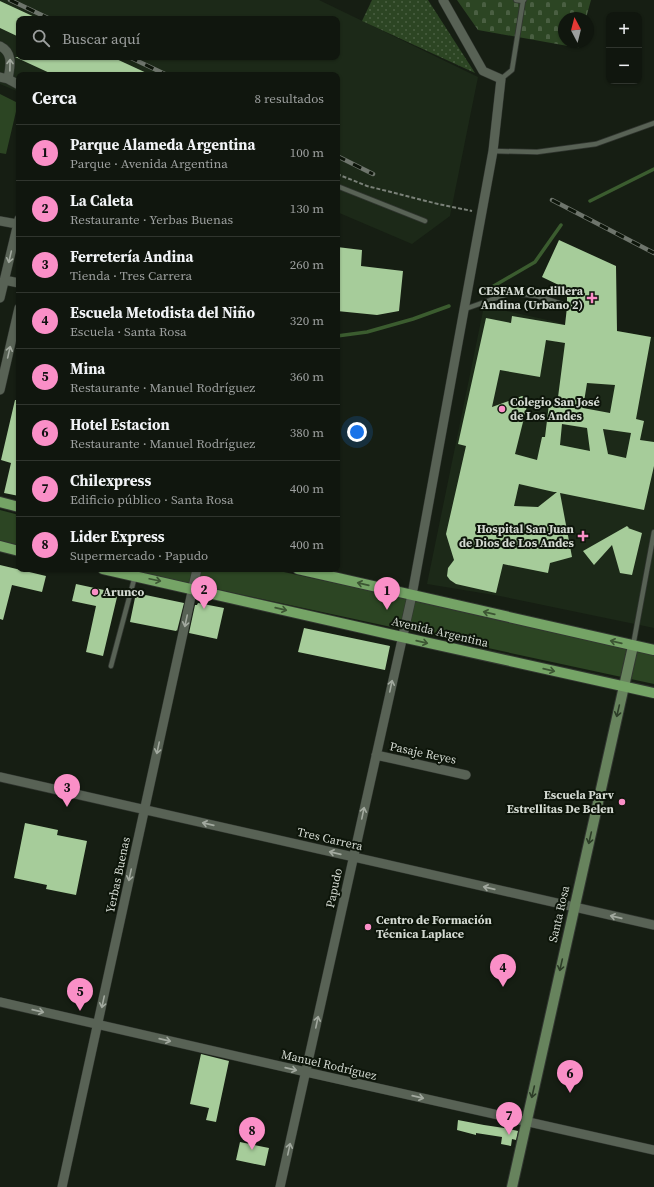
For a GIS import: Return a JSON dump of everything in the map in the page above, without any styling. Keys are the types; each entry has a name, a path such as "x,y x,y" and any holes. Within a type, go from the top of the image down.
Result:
{"main road":[{"path":"0,502 16,505"},
{"path":"0,546 16,550"},
{"name":"Avenida Argentina","path":"117,572 654,693"},
{"path":"311,572 654,650"},
{"name":"Santa Rosa","path":"512,1187 632,646"}],"street":[{"path":"443,0 483,71 501,78"},
{"path":"0,46 8,52 11,66 4,78 16,84"},
{"name":"Papudo","path":"280,1187 412,595 493,151 501,78"},
{"path":"0,221 16,222"},
{"path":"0,298 16,230"},
{"path":"4,280 16,282"},
{"path":"0,390 16,321"},
{"name":"Yerbas Buenas","path":"62,1187 196,572"},
{"name":"Pasaje Reyes","path":"376,755 466,775"},
{"name":"Tres Carrera","path":"0,777 654,926"},
{"name":"Manuel Rodríguez","path":"0,1002 654,1150"}],"lane":[{"path":"501,78 512,70 523,1 516,0"},
{"path":"493,151 537,152 596,144 654,123"},
{"path":"340,187 425,221"},
{"path":"465,309 510,293 537,296 562,304"},
{"path":"632,646 654,532"},
{"path":"111,666 135,576"}],"path":[{"path":"340,175 367,186 481,213"}],"shaded area":[{"path":"0,0 319,0 478,77 450,216 412,244 340,213 340,72 16,72 16,91 0,84"},
{"name":"Hospital San Juan de Dios de Los Andes","path":"484,306 561,323 556,342 612,349 617,331 654,337 654,628 500,596 427,584"}],"green space":[{"path":"372,0 428,0 475,73 362,21"},
{"path":"457,0 591,0 588,12 558,12 558,44 478,30"},
{"path":"0,94 16,102 16,112 6,154 0,153"},
{"path":"0,510 16,514 16,546 0,542"},
{"path":"137,572 284,572 654,652 654,684"}],"building":[{"path":"0,1 32,16 16,16 16,36 0,28"},
{"path":"22,60 118,60 144,72 48,72"},
{"path":"559,240 616,266 617,331 651,337 636,419 644,421 640,440 654,442 654,466 644,510 560,493 572,557 550,563 548,573 503,564 496,593 456,584 447,576 448,568 454,560 446,534 466,446 458,444 486,318 511,323 512,316 565,325 567,289 542,277","holes":["546,340 565,343 557,405 549,404 545,437 542,437 537,460 515,454 529,398 522,396 492,407 500,370 540,377","587,383 615,385 610,413 583,408","562,424 587,428 590,451 560,445","603,429 631,433 626,458 608,454","519,484 557,492 538,507 514,506"]},
{"path":"340,247 362,250 361,266 403,271 399,311 377,315 340,311"},
{"path":"16,400 16,495 4,493 11,463 1,460"},
{"path":"627,526 628,528 642,533 632,575 620,573 612,545 594,565 583,551"},
{"path":"0,565 16,569 16,572 29,572 46,576 42,592 12,585 3,620 0,619"},
{"path":"76,584 118,593 103,656 86,652 96,606 72,601"},
{"path":"136,593 184,603 177,631 130,622"},
{"path":"198,603 224,608 217,639 189,633 195,605"},
{"path":"304,628 390,646 385,670 298,652"},
{"path":"25,823 58,830 57,835 87,841 76,895 46,889 47,885 14,878"},
{"path":"201,1054 229,1061 216,1122 206,1120 209,1108 190,1104"},
{"path":"458,1120 504,1128 505,1124 509,1129 518,1131 516,1140 512,1139 511,1146 501,1144 502,1137 476,1133 476,1135 457,1130"},
{"path":"240,1142 269,1148 265,1166 236,1160"}],"waterway":[{"path":"590,201 654,169"},
{"path":"480,294 535,262 561,225"},
{"path":"340,336 367,332 413,319 449,306"}],"railway":[{"path":"10,0 44,16"},
{"path":"135,60 161,72"},
{"path":"340,158 373,174"},
{"path":"552,200 654,253"}],"place":[{"name":"CESFAM Cordillera Andina (Urbano 2)","path":"592,298"},
{"name":"Colegio San José de Los Andes","path":"502,409"},
{"name":"Hospital San Juan de Dios de Los Andes","path":"583,536"},
{"name":"Arunco","path":"95,592"},
{"name":"La Caleta","path":"204,609"},
{"name":"Parque Alameda Argentina","path":"387,610"},
{"name":"Escuela Parv Estrellitas De Belen","path":"622,802"},
{"name":"Ferretería Andina","path":"67,807"},
{"name":"Centro de Formación Técnica Laplace","path":"368,927"},
{"name":"Escuela Metodista del Niño","path":"503,987"},
{"name":"Mina","path":"80,1011"},
{"name":"Hotel Estacion","path":"570,1093"},
{"name":"Chilexpress","path":"509,1135"},
{"name":"Lider Express","path":"252,1150"}]}
